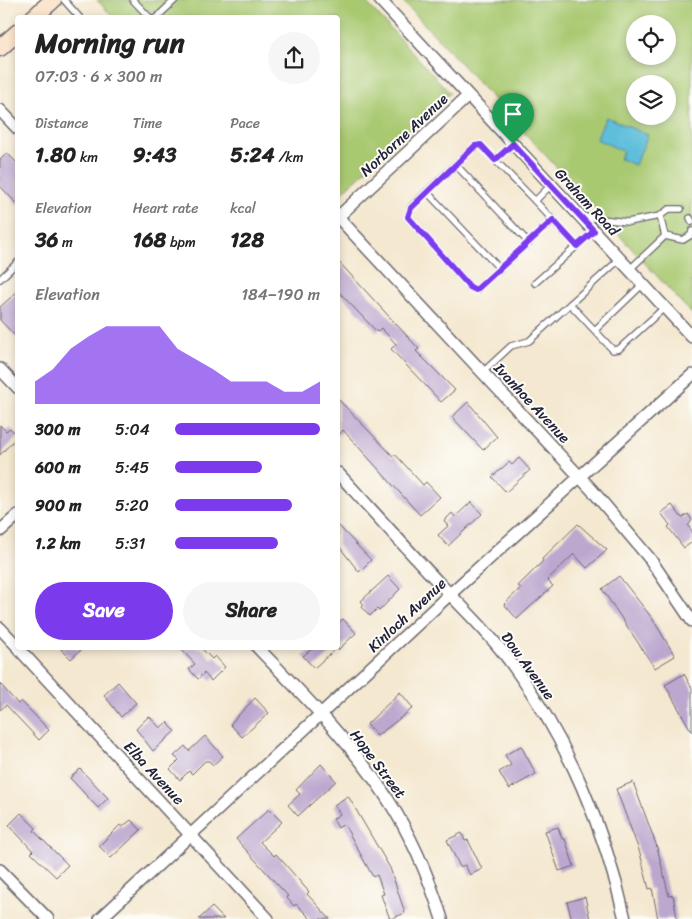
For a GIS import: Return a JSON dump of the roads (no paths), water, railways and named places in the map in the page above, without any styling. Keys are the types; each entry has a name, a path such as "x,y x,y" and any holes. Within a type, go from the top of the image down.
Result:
{"main road":[{"path":"37,15 53,0"},
{"path":"0,48 15,35"}],"street":[{"name":"Graham Road","path":"380,0 692,336"},
{"name":"Norborne Avenue","path":"340,215 468,96"},
{"path":"0,110 15,126"},
{"name":"Ivanhoe Avenue","path":"340,219 581,477 650,559 692,621"},
{"path":"0,369 15,385"},
{"name":"Kinloch Avenue","path":"100,919 450,594 692,375"},
{"name":"Dow Avenue","path":"340,475 499,648 531,692 570,763 594,817 612,869 625,919"},
{"path":"0,531 15,518"},
{"name":"Elba Avenue","path":"0,628 15,644"},
{"name":"Elba Avenue","path":"21,650 268,919"},
{"name":"Hope Street","path":"260,650 321,715 363,764 387,798 421,862 442,919"},
{"path":"0,870 48,919"}],"lane":[{"path":"64,0 77,15"},
{"path":"134,0 147,15"},
{"path":"159,15 174,0"},
{"path":"495,160 513,144"},
{"path":"553,220 476,290 470,287 408,217 411,208 427,192 475,146 481,145 535,201 553,220 577,246"},
{"path":"456,165 529,243"},
{"path":"535,201 551,185"},
{"path":"427,192 500,269"},
{"path":"581,217 628,222 660,216 669,209 681,209"},
{"path":"660,216 664,236"},
{"path":"536,283 594,231"},
{"path":"664,236 683,240 691,235 692,231"},
{"path":"630,270 664,236"},
{"path":"483,372 511,346 529,341 620,259"},
{"path":"0,279 15,265"},
{"path":"594,330 643,284"},
{"path":"570,304 613,350 619,349 665,307"}],"water":[{"path":"606,117 648,135 635,165 620,159 623,151 596,139"}]}
